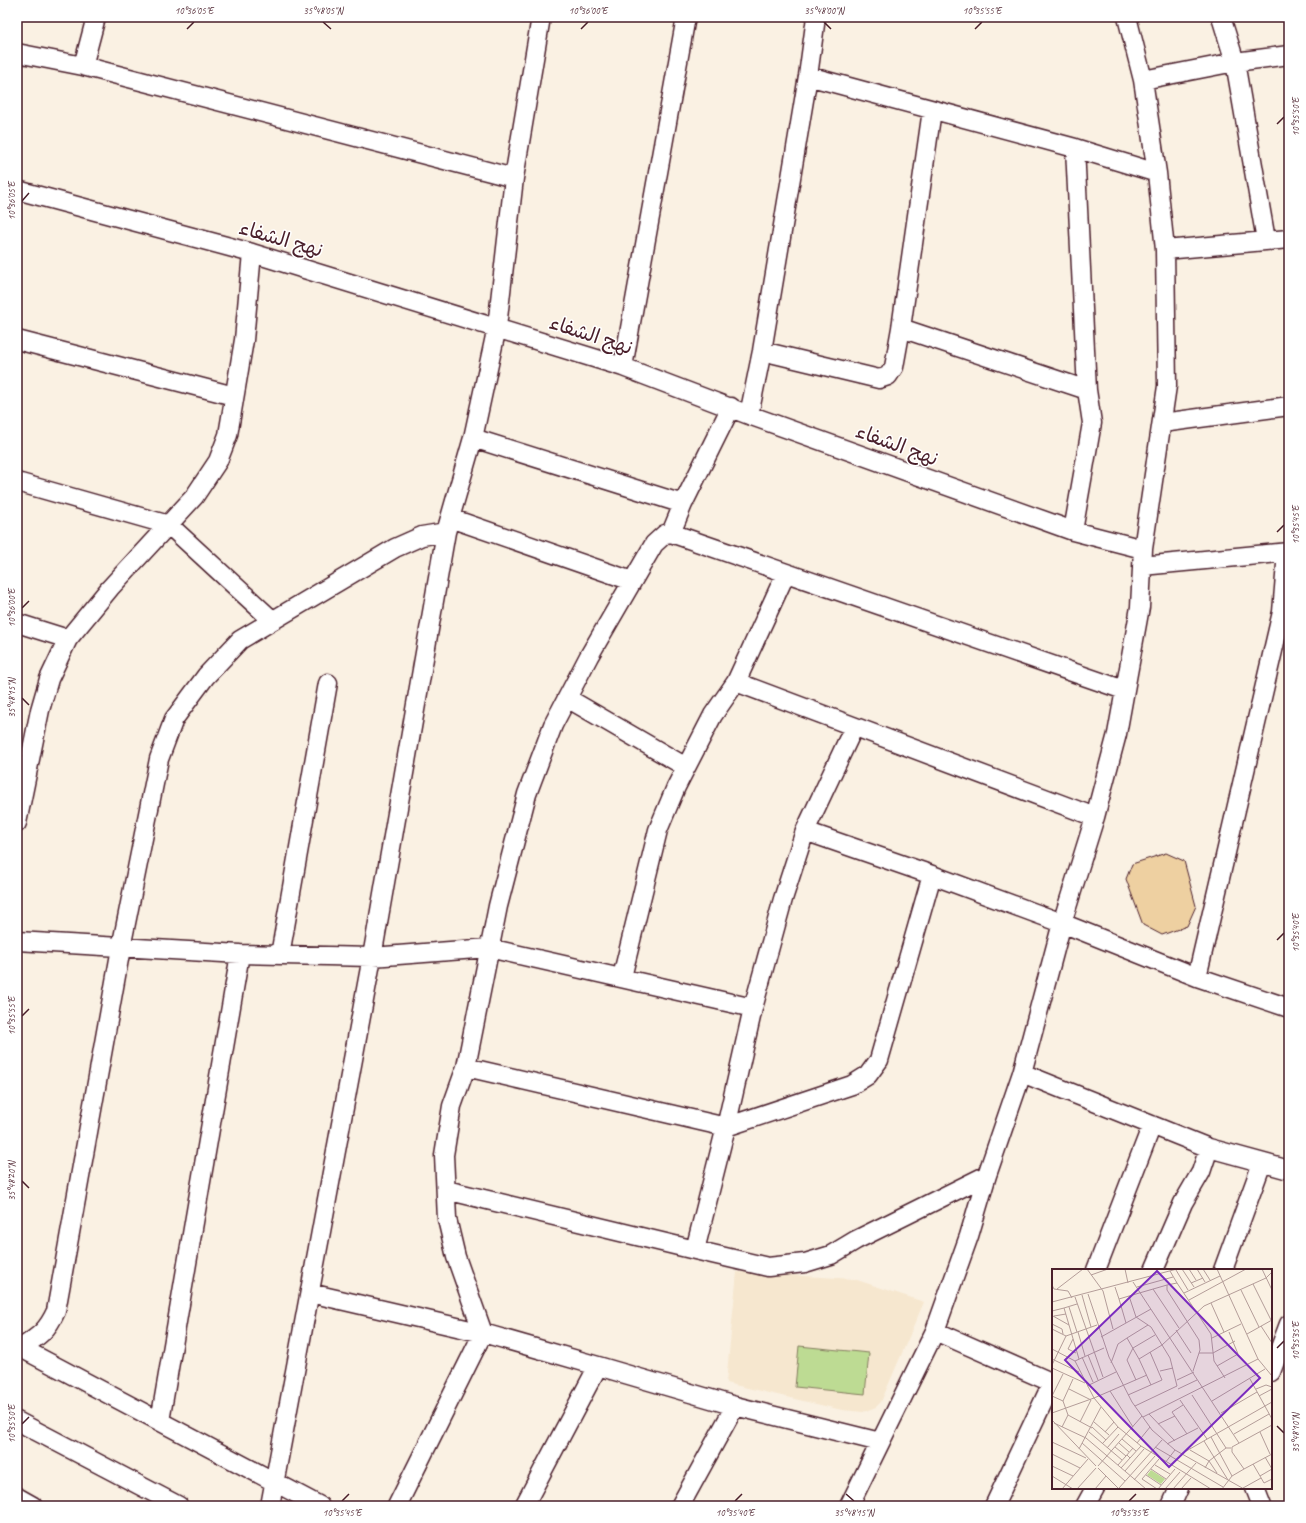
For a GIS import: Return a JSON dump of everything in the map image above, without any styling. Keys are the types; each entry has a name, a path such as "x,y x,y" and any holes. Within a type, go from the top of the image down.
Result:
{"street":[{"path":"83,66 96,17"},
{"path":"623,367 686,17"},
{"path":"749,415 762,352 808,76 816,17"},
{"path":"849,1506 935,1331 970,1236 987,1175 1022,1073 1062,923 1094,818 1117,734 1140,607 1143,558 1167,386 1165,250 1157,172 1143,80 1127,17"},
{"path":"1221,17 1235,62 1266,240"},
{"path":"270,1506 372,957 448,525 473,438 497,328 514,178 537,18"},
{"path":"17,53 83,66 514,178"},
{"path":"1143,80 1235,62 1289,55"},
{"path":"808,76 1075,148 1157,172"},
{"path":"762,352 879,378 888,376 894,367 932,110"},
{"path":"1073,532 1092,423 1087,390 1075,148"},
{"name":"نهج الشفاء","path":"17,190 252,253 623,367 749,415 1143,558 1288,552"},
{"path":"1165,250 1289,238"},
{"path":"17,823 40,710 48,679 68,639 110,588 194,497 218,461 228,435 244,340 252,253"},
{"path":"900,328 1087,390"},
{"path":"17,340 234,396"},
{"path":"1162,423 1289,406"},
{"path":"671,533 683,504 731,407"},
{"path":"473,438 683,504"},
{"path":"17,482 169,525 272,620"},
{"path":"19,1347 42,1333 51,1323 56,1311 121,948 159,759 174,719 206,676 240,640 272,620 395,548 448,525 632,581"},
{"path":"398,1506 483,1333 456,1257 447,1219 444,1155 452,1106 466,1066 498,906 527,794 553,725 589,656 654,544 665,534 671,533 1124,690"},
{"path":"1197,977 1282,612 1288,552"},
{"path":"622,977 658,830 686,766 713,715 736,682 786,573"},
{"path":"17,623 68,639"},
{"path":"736,682 1094,818"},
{"path":"280,955 328,683"},
{"path":"567,698 686,766"},
{"path":"695,1250 726,1128 753,1008 783,899 805,831 854,728"},
{"path":"805,831 932,875 1062,923 1197,977 1289,1008"},
{"path":"466,1066 726,1128 852,1085 868,1075 879,1060 932,875"},
{"path":"17,941 240,954 372,957 489,948 753,1008"},
{"path":"160,1421 240,954"},
{"path":"1022,1073 1209,1148 1289,1170"},
{"path":"1096,1269 1152,1125"},
{"path":"1154,1269 1183,1203 1201,1172 1209,1148"},
{"path":"1223,1269 1262,1163"},
{"path":"446,1190 768,1267 805,1263 831,1255 856,1240 987,1175"},
{"path":"310,1293 483,1333 735,1406 880,1442"},
{"path":"1272,1369 1288,1329"},
{"path":"935,1331 1052,1382"},
{"path":"19,1347 320,1506"},
{"path":"524,1506 598,1366"},
{"path":"994,1506 1052,1384"},
{"path":"680,1506 735,1406"},
{"path":"17,1421 179,1506"},
{"path":"1085,1506 1094,1489"},
{"path":"1255,1489 1262,1506"},
{"path":"17,1497 33,1506"}],"shaded area":[{"path":"737,1272 854,1279 924,1302 881,1402 876,1407 863,1412 842,1410 726,1383"}],"green space":[{"path":"799,1346 869,1353 865,1394 795,1387"}],"building":[{"path":"1166,853 1184,861 1196,906 1187,926 1162,935 1143,925 1126,879 1132,864"}]}
